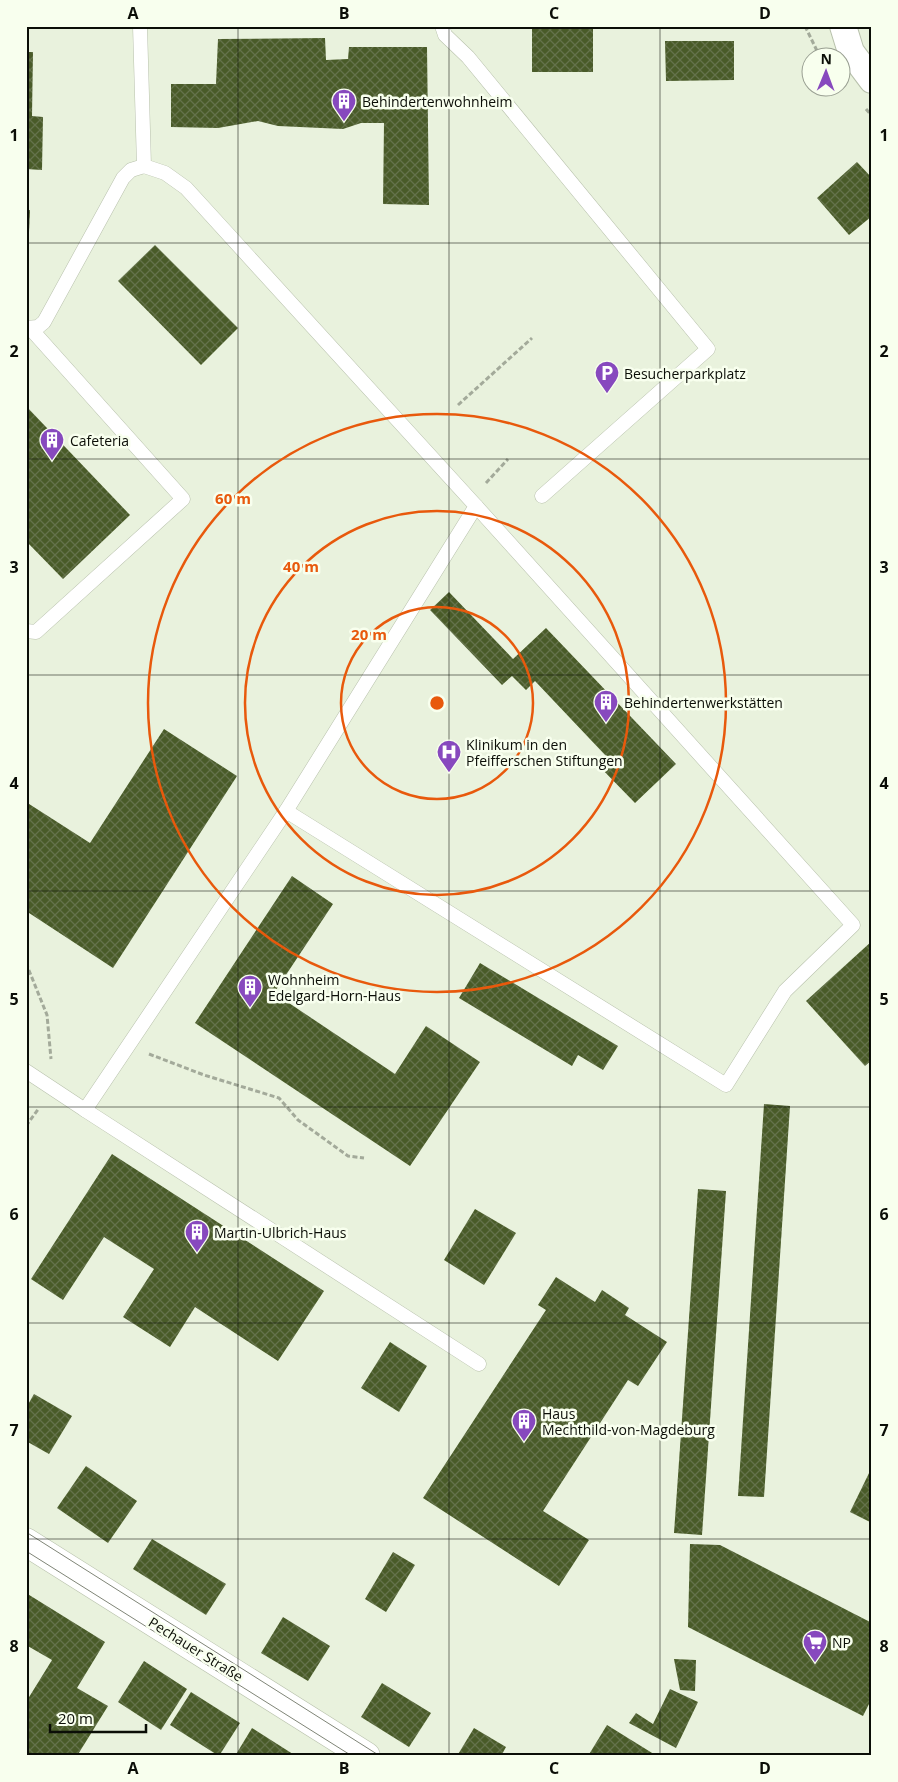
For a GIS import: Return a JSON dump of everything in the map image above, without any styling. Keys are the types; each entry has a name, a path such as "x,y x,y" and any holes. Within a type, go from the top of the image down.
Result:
{"main road":[{"name":"Pechauer Straße","path":"26,1542 366,1756"}],"street":[{"path":"842,26 851,52 872,80"}],"lane":[{"path":"140,26 144,166"},
{"path":"442,26 445,35 468,57 708,349 542,496"},
{"path":"28,328 38,327 44,322 123,178 131,170 144,166 165,173 186,188 476,506 853,925 785,990 726,1085 286,811"},
{"path":"26,632 36,632 183,499 28,328"},
{"path":"85,1110 286,811 476,506"},
{"path":"26,1071 479,1364"}],"path":[{"path":"805,26 815,48"},
{"path":"458,405 532,338"},
{"path":"476,506 484,485 508,459"},
{"path":"26,963 47,1015 53,1089"},
{"path":"128,1046 204,1075 279,1098 298,1120 348,1156 364,1158"}],"building":[{"path":"532,28 593,28 593,72 532,72"},
{"name":"Behindertenwohnheim","path":"325,38 326,60 348,59 349,47 427,47 429,205 383,204 384,123 361,123 343,129 278,126 258,121 218,128 171,127 171,84 216,84 218,39"},
{"path":"665,41 734,41 734,80 666,81"},
{"path":"26,52 33,52 32,116 43,117 42,170 26,169"},
{"path":"857,162 872,178 872,216 849,235 817,198"},
{"path":"26,210 30,210 28,254 26,254"},
{"path":"155,245 238,328 201,365 118,281"},
{"name":"Cafeteria","path":"26,406 130,515 63,579 26,541"},
{"name":"Behindertenwerkstätten","path":"449,592 513,659 546,628 676,764 635,803 598,765 606,756 535,681 526,690 512,676 502,685 430,610"},
{"path":"164,729 237,776 113,968 26,911 26,802 90,843"},
{"name":"Wohnheim Edelgard-Horn-Haus","path":"292,876 333,904 274,993 395,1074 426,1026 480,1062 410,1166 195,1023"},
{"path":"872,941 872,1060 865,1066 806,1001"},
{"path":"480,963 618,1046 603,1070 578,1055 572,1066 459,998"},
{"path":"764,1104 790,1106 764,1497 738,1496"},
{"name":"Martin-Ulbrich-Haus","path":"112,1154 324,1291 278,1361 195,1307 170,1347 123,1317 154,1269 104,1237 63,1300 31,1279"},
{"path":"698,1189 726,1191 702,1535 674,1533"},
{"path":"475,1209 516,1233 484,1285 444,1260"},
{"name":"Haus Mechthild-von-Magdeburg","path":"556,1277 595,1302 602,1290 629,1308 625,1315 667,1342 638,1386 628,1380 543,1511 589,1540 559,1586 423,1498 546,1310 538,1305"},
{"path":"390,1342 427,1366 399,1412 361,1388"},
{"path":"34,1394 72,1416 49,1454 26,1441 26,1408"},
{"path":"86,1466 137,1501 108,1543 57,1508"},
{"path":"872,1467 872,1523 850,1512"},
{"path":"152,1539 226,1584 206,1615 133,1569"},
{"name":"NP","path":"690,1544 720,1545 872,1623 872,1698 863,1716 688,1627"},
{"path":"393,1552 415,1565 386,1612 365,1599"},
{"path":"26,1593 105,1642 77,1688 108,1706 77,1756 26,1756 26,1702 52,1660 26,1645"},
{"path":"283,1617 330,1646 308,1681 261,1653"},
{"path":"674,1659 696,1660 695,1691 680,1690"},
{"path":"144,1661 187,1689 161,1730 118,1702"},
{"path":"382,1683 431,1713 409,1747 361,1717"},
{"path":"670,1689 698,1702 676,1748 629,1723 636,1713 653,1724"},
{"path":"191,1692 240,1723 219,1756 170,1725"},
{"path":"607,1725 657,1756 588,1756"},
{"path":"252,1728 296,1756 235,1756"},
{"path":"474,1728 506,1747 501,1756 457,1756"}],"tram line":[{"path":"26,1532 380,1756"},
{"path":"26,1551 352,1756"}],"place":[{"name":"Behindertenwohnheim","path":"344,122"},
{"name":"Besucherparkplatz","path":"607,394"},
{"name":"Cafeteria","path":"52,461"},
{"name":"Behindertenwerkstätten","path":"606,723"},
{"name":"Klinikum in den Pfeifferschen Stiftungen","path":"449,773"},
{"name":"Wohnheim Edelgard-Horn-Haus","path":"250,1008"},
{"name":"Martin-Ulbrich-Haus","path":"197,1253"},
{"name":"Haus Mechthild-von-Magdeburg","path":"524,1442"},
{"name":"NP","path":"815,1663"}]}
